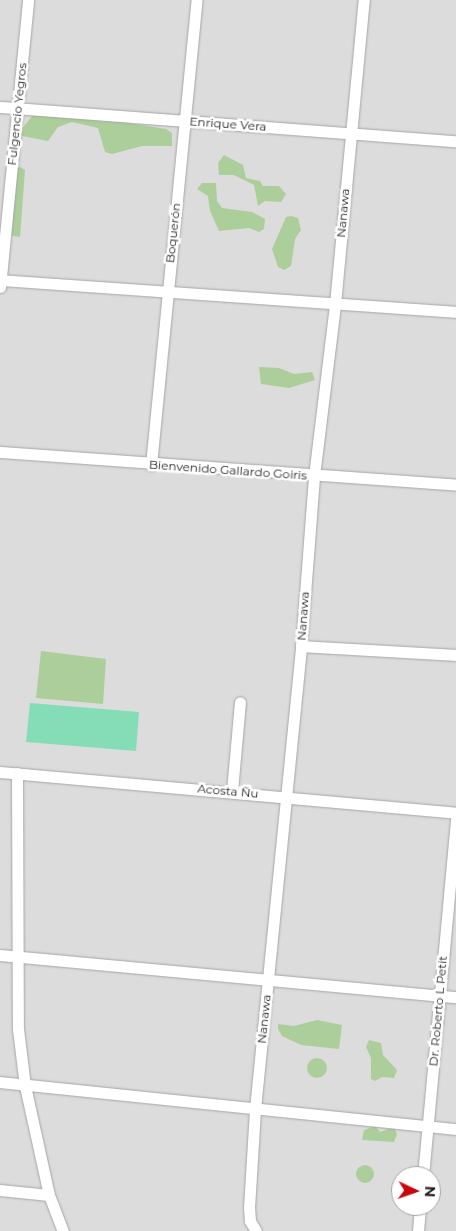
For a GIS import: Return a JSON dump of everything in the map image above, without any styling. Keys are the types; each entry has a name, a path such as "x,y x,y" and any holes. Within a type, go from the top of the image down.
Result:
{"street":[{"name":"Fulgencio Yegros","path":"0,288 28,0"},
{"name":"Boquerón","path":"151,465 197,0"},
{"name":"Nanawa","path":"256,1231 250,1221 249,1208 255,1109 301,646 314,476 335,304 364,0"},
{"name":"Enrique Vera","path":"0,107 456,141"},
{"path":"0,280 456,312"},
{"name":"Bienvenido Gallardo Goiris","path":"0,452 151,465 456,485"},
{"path":"301,646 456,655"},
{"path":"232,791 240,702"},
{"name":"Acosta Ñu","path":"0,772 287,796 456,815"},
{"path":"17,773 16,956 18,1029 25,1086 49,1195 63,1231"},
{"name":"Dr. Roberto L Petit","path":"424,1166 456,815"},
{"path":"0,954 268,977 456,997"},
{"path":"0,1082 456,1129"},
{"path":"0,1190 49,1195"},
{"path":"418,1231 419,1216"}],"shaded area":[{"path":"0,0 456,0 456,1231 0,1231"}],"green space":[{"path":"66,113 166,129 172,133 172,146 142,146 112,154 105,152 98,128 72,122 58,127 48,141 17,135 33,115 49,117"},
{"path":"224,155 243,165 246,178 260,181 263,186 279,186 286,194 281,202 265,201 258,206 254,185 234,175 219,175 218,163"},
{"path":"20,167 25,170 20,237 12,236 15,170"},
{"path":"202,183 216,183 217,201 222,208 252,212 265,219 264,229 259,232 249,228 219,231 210,211 208,196 197,189"},
{"path":"286,217 298,218 301,230 295,239 291,266 284,270 278,267 272,249"},
{"path":"259,367 279,368 294,374 312,372 315,380 289,388 261,384"},
{"path":"41,651 106,659 103,704 36,698"},
{"path":"30,703 139,712 136,751 26,742"},
{"path":"317,1020 342,1025 339,1049 301,1045 282,1036 278,1029 278,1024 294,1026"},
{"path":"369,1040 381,1043 383,1055 397,1070 394,1078 382,1077 375,1081 371,1079 371,1058 366,1047"},
{"path":"317,1058 324,1061 327,1068 324,1075 317,1078 310,1075 307,1068 310,1061"},
{"path":"375,1126 380,1132 394,1127 397,1134 394,1142 362,1140 364,1130"},
{"path":"365,1165 371,1168 374,1174 371,1180 365,1183 359,1180 356,1174 359,1168"}]}
